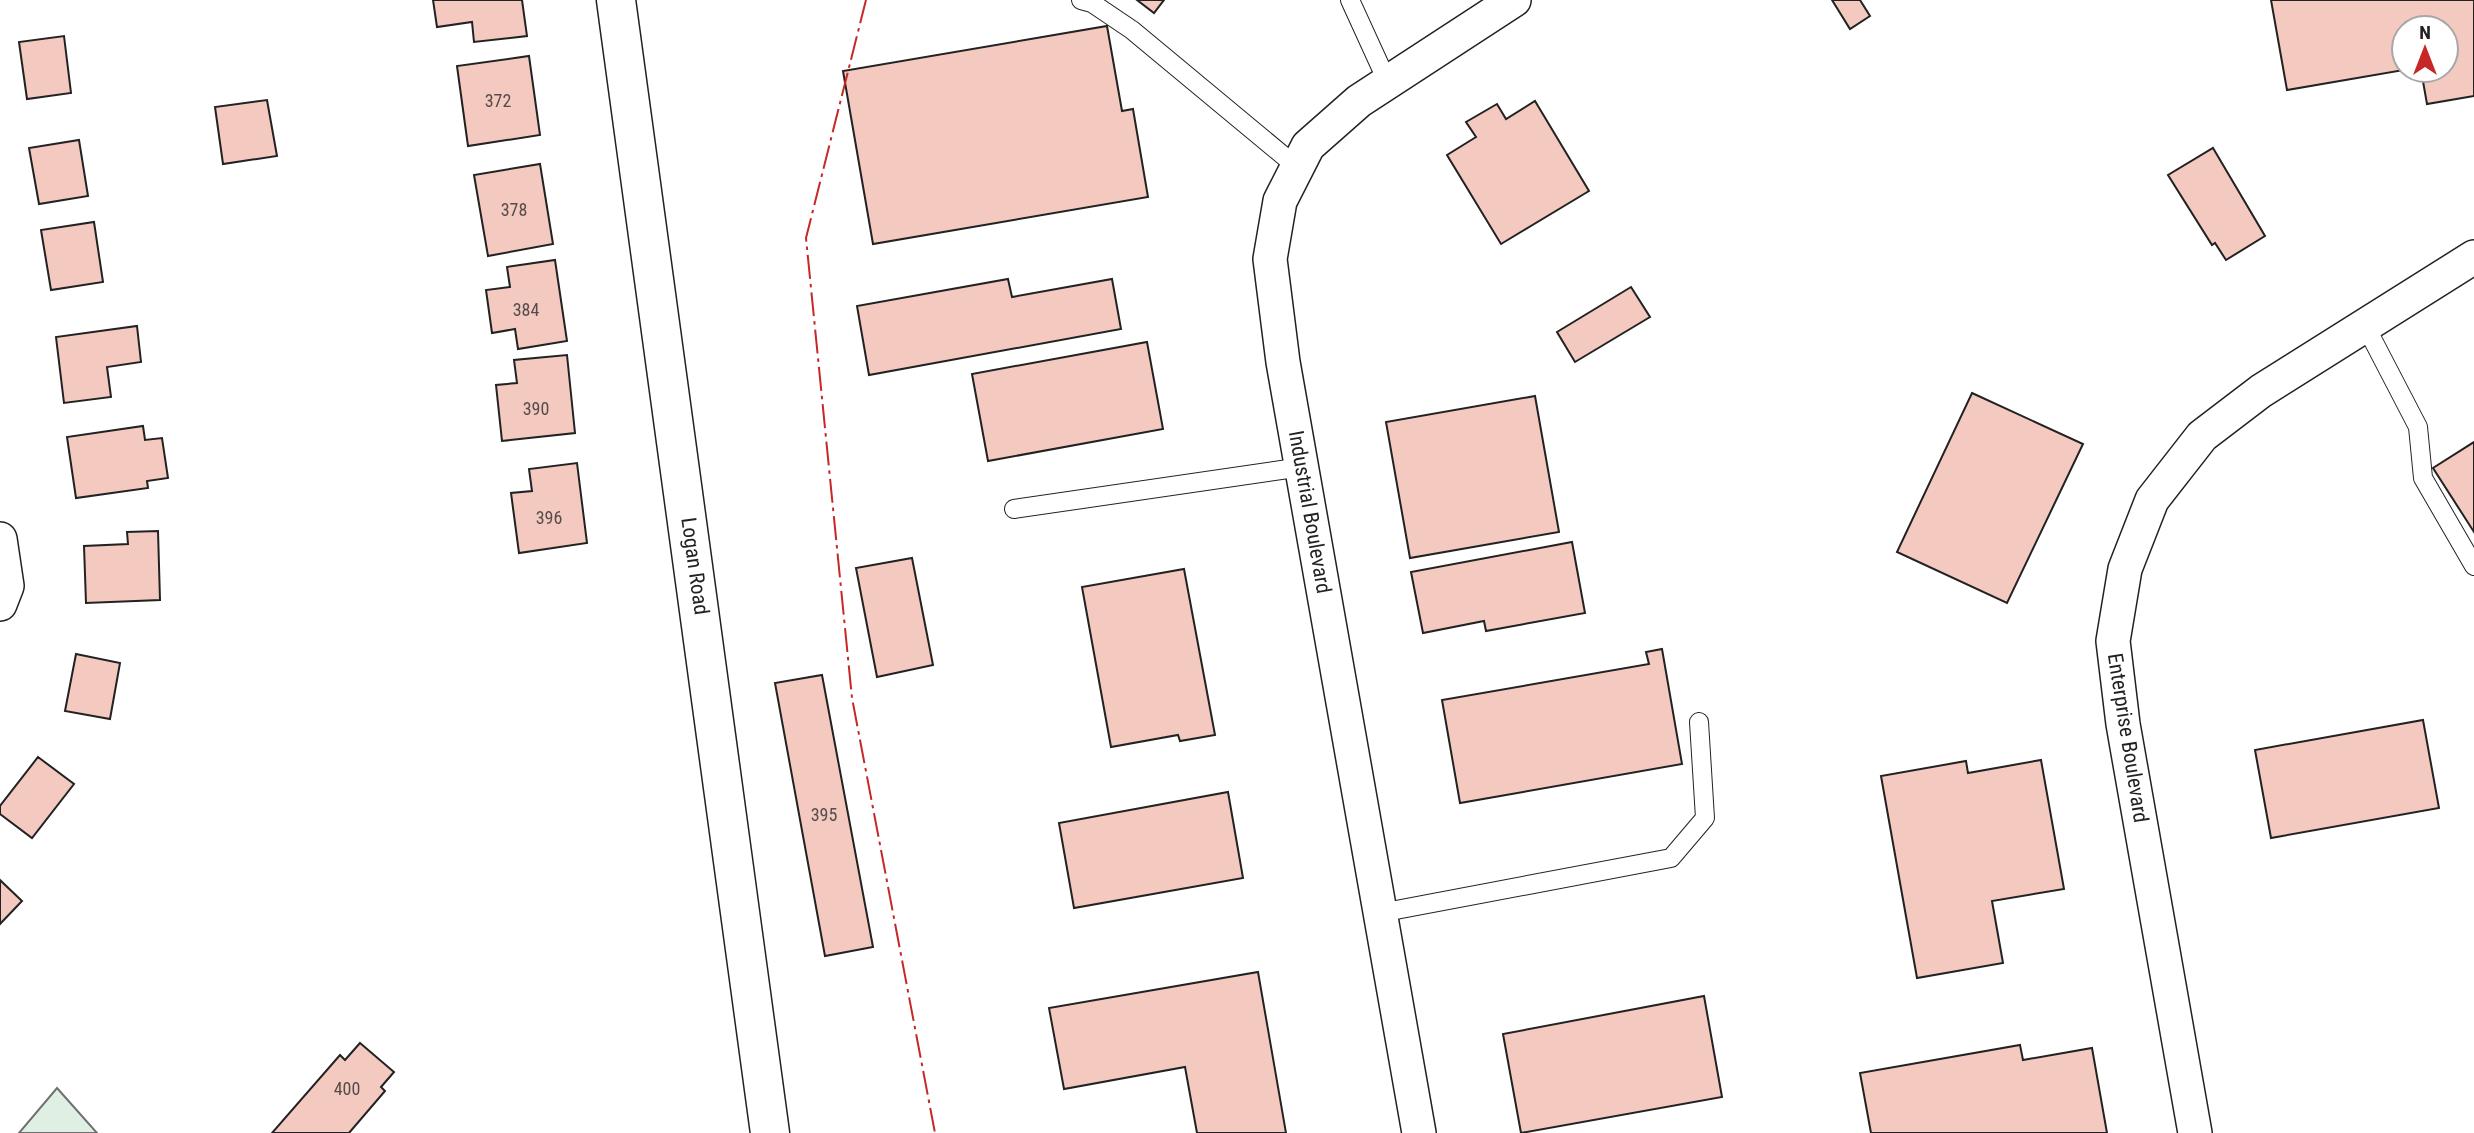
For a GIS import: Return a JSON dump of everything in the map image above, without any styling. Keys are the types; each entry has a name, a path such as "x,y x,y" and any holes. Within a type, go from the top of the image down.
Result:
{"street":[{"name":"Logan Road","path":"616,0 770,1133"},
{"name":"Industrial Boulevard","path":"1419,1133 1301,467 1270,259 1280,201 1308,146 1359,101 1387,81 1514,0"},
{"name":"Enterprise Boulevard","path":"2195,1133 2123,724 2113,641 2125,569 2152,500 2202,436 2261,391 2474,257"},
{"path":"0,539 7,586 0,604"}],"lane":[{"path":"1081,0 1092,3 1132,30 1297,167"},
{"path":"1350,0 1387,81"},
{"path":"2365,325 2418,427 2423,478 2474,566"},
{"path":"1014,509 1301,467"},
{"path":"1380,913 1671,858 1705,818 1699,722"}],"green space":[{"path":"57,1088 97,1133 19,1133"}],"building":[{"path":"433,0 522,0 527,36 474,42 472,22 437,27"},
{"path":"1137,0 1164,0 1154,13"},
{"path":"1832,0 1860,0 1870,16 1850,29"},
{"path":"2271,0 2474,0 2474,96 2427,104 2423,84 2460,84 2460,14 2390,14 2390,72 2287,90"},
{"path":"1107,26 1122,111 1133,109 1148,197 873,244 843,71"},
{"path":"64,36 71,93 27,99 19,42"},
{"path":"529,56 540,135 468,146 457,66"},
{"path":"267,100 277,156 223,164 215,107"},
{"path":"1535,101 1589,191 1501,244 1447,155 1476,137 1466,122 1497,104 1506,119"},
{"path":"79,140 88,196 39,204 29,148"},
{"path":"2213,148 2265,236 2226,260 2215,243 2212,245 2168,175"},
{"path":"540,164 553,244 488,256 474,175"},
{"path":"94,222 103,282 51,290 41,230"},
{"path":"555,260 567,341 518,349 515,329 492,333 486,290 510,287 507,267"},
{"path":"1008,279 1012,297 1112,279 1121,329 869,375 857,306"},
{"path":"1631,287 1650,317 1575,362 1557,332"},
{"path":"137,326 141,362 107,367 111,397 64,403 56,337"},
{"path":"1147,342 1163,429 988,461 972,374"},
{"path":"567,355 575,433 502,441 496,385 517,383 514,360"},
{"path":"1972,393 2083,444 2007,603 1897,552"},
{"path":"1535,396 1559,532 1410,558 1386,422"},
{"path":"143,426 145,440 162,438 168,478 147,481 148,488 76,498 67,437"},
{"path":"2474,442 2474,532 2433,468"},
{"path":"577,463 587,543 519,553 511,493 532,491 529,469"},
{"path":"158,531 160,600 86,603 84,546 128,544 127,532"},
{"path":"1572,542 1585,613 1486,631 1484,621 1423,633 1411,572"},
{"path":"912,558 933,665 877,677 856,568"},
{"path":"1184,569 1215,735 1180,741 1178,735 1111,747 1082,587"},
{"path":"1662,649 1682,764 1460,803 1442,700 1649,664 1646,652"},
{"path":"76,654 120,663 110,719 65,711"},
{"path":"822,675 873,947 825,956 775,683"},
{"path":"2423,720 2439,808 2271,838 2255,750"},
{"path":"38,757 74,784 32,838 0,814 0,806"},
{"path":"2041,760 2064,889 1992,901 2003,963 1917,978 1881,776 1966,761 1968,773"},
{"path":"1228,792 1243,878 1074,908 1059,823"},
{"path":"0,880 22,901 0,924"},
{"path":"1258,972 1286,1133 1197,1133 1185,1067 1064,1089 1049,1008"},
{"path":"1704,996 1722,1097 1521,1133 1503,1034"},
{"path":"360,1043 394,1072 381,1087 385,1091 349,1133 272,1133 340,1055 345,1060"},
{"path":"2020,1045 2023,1060 2092,1048 2107,1133 1871,1133 1860,1073"}],"power":[{"path":"866,0 806,238 852,698 935,1133"}]}
